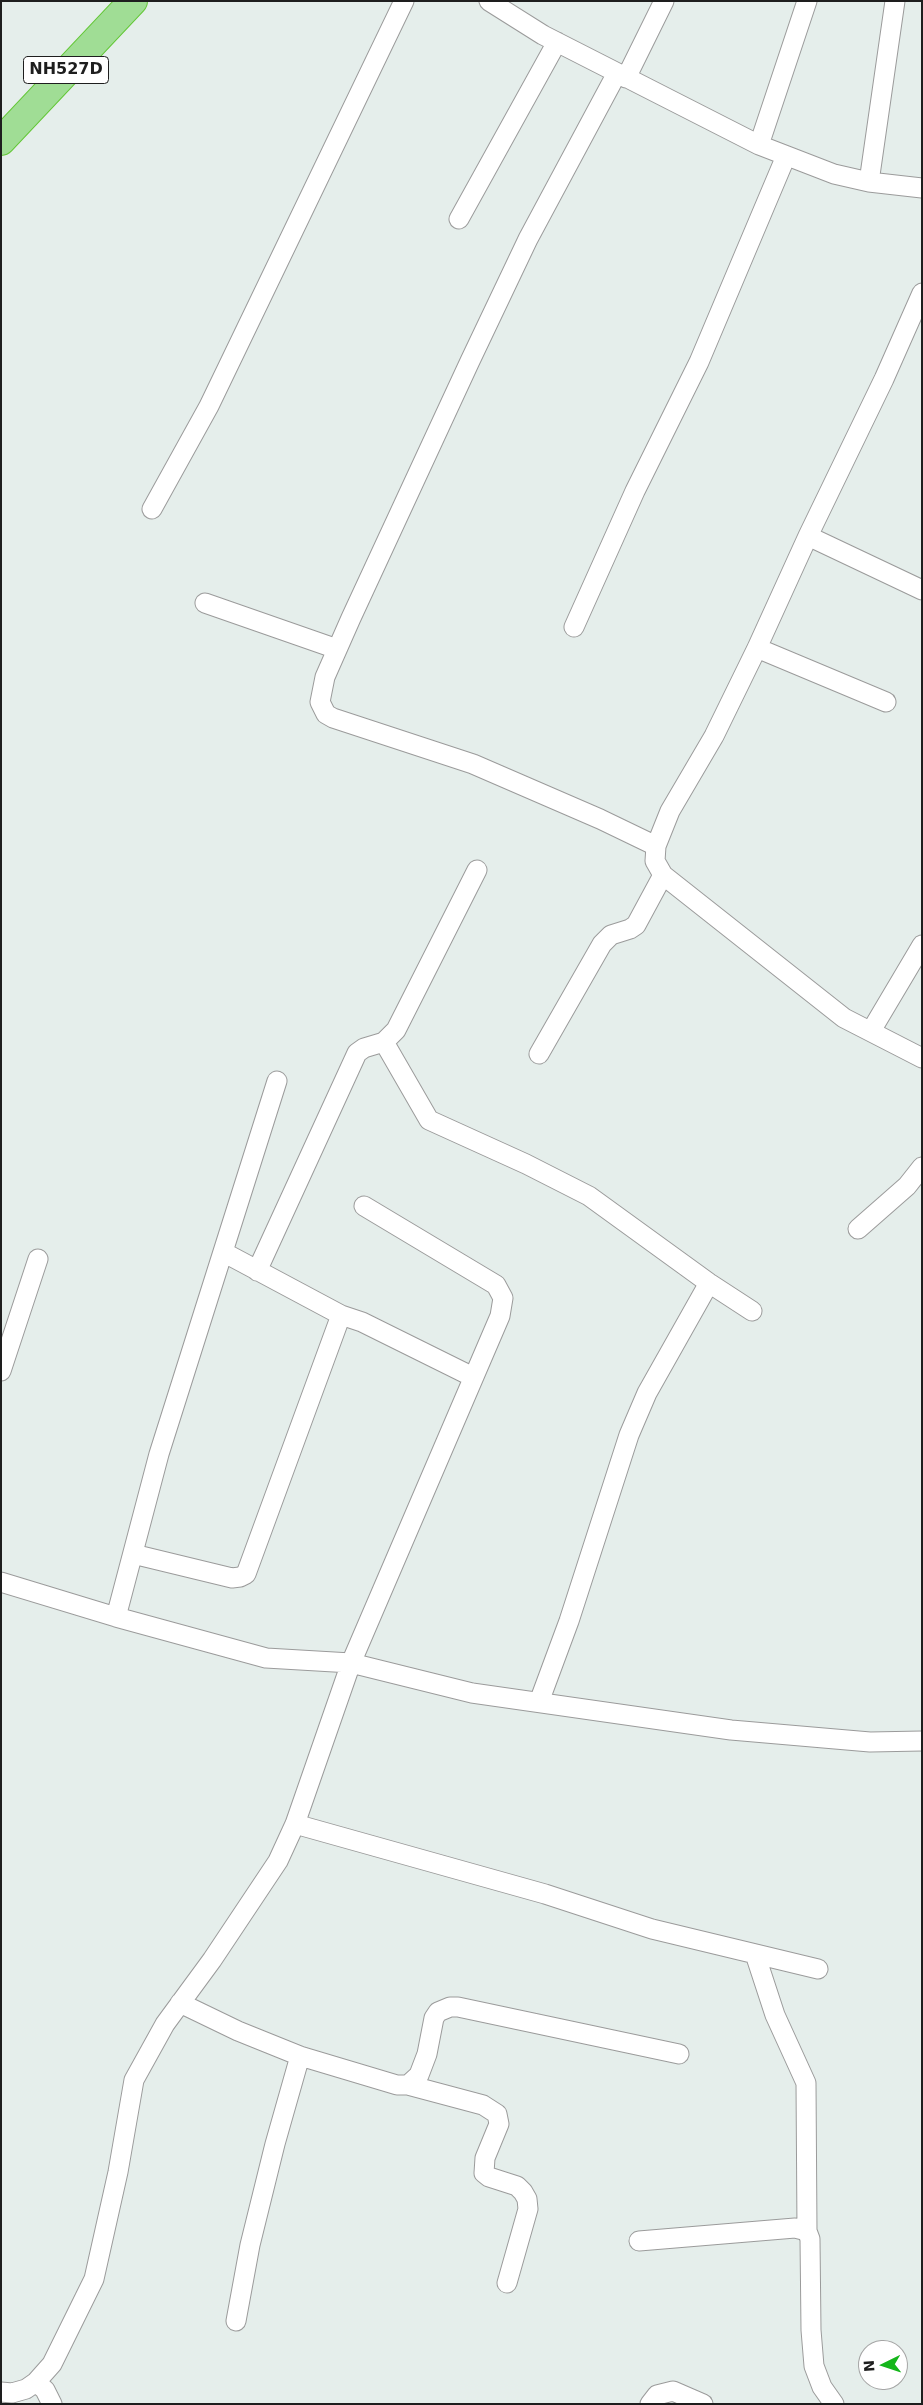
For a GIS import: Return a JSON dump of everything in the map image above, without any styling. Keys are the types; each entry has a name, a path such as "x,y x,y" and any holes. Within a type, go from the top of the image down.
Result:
{"highway":[{"name":"NH527D","path":"1,141 133,1"}],"street":[{"path":"152,509 209,406 404,1"},
{"path":"489,1 557,42 759,145 834,174 869,182 922,188"},
{"path":"656,846 600,819 473,764 333,718 326,714 320,702 325,677 337,649 528,239 664,1"},
{"path":"759,145 808,1"},
{"path":"869,182 895,1"},
{"path":"459,219 557,42"},
{"path":"574,627 635,491 698,362 786,156"},
{"path":"922,293 884,379 808,536 757,648 714,736 670,811 656,846 655,861 663,875 844,1018 922,1058"},
{"path":"808,536 922,590"},
{"path":"206,603 337,649"},
{"path":"757,648 886,702"},
{"path":"257,1270 357,1053 364,1048 384,1042 392,1036 404,1018 436,948 477,870"},
{"path":"539,1054 602,944 611,935 630,929 636,924 663,875"},
{"path":"871,1031 922,945"},
{"path":"384,1042 429,1120 526,1164 589,1196 709,1283 752,1311"},
{"path":"116,1617 159,1454 277,1081"},
{"path":"858,1228 907,1186 922,1167"},
{"path":"1,2392 12,2393 26,2389 36,2382 52,2364 94,2279 118,2172 134,2080 165,2024 212,1960 278,1862 295,1824 351,1663 500,1316 503,1304 501,1292 486,1279 364,1206"},
{"path":"223,1252 341,1315 362,1322 474,1376"},
{"path":"1,1371 38,1259"},
{"path":"539,1702 569,1621 629,1435 648,1393 709,1283"},
{"path":"133,1554 232,1578 246,1574 341,1315"},
{"path":"1,1582 116,1617 266,1658 351,1663 472,1693 731,1730 870,1742 922,1741"},
{"path":"295,1824 536,1892 652,1929 818,1969"},
{"path":"755,1954 775,2015 806,2083 807,2231 810,2239 811,2330 814,2366 822,2387 834,2404"},
{"path":"180,2003 238,2031 300,2056 398,2085 408,2085 483,2104 497,2114 499,2124 485,2158 484,2172 489,2177 517,2186 527,2199 528,2209 507,2282"},
{"path":"408,2085 419,2075 427,2054 434,2018 438,2012 450,2007 458,2007 679,2054"},
{"path":"236,2322 257,2218 275,2144 300,2056"},
{"path":"639,2241 795,2228 807,2231"},
{"path":"36,2382 45,2390 52,2404"},
{"path":"650,2404 657,2395 673,2391 703,2404"}]}
